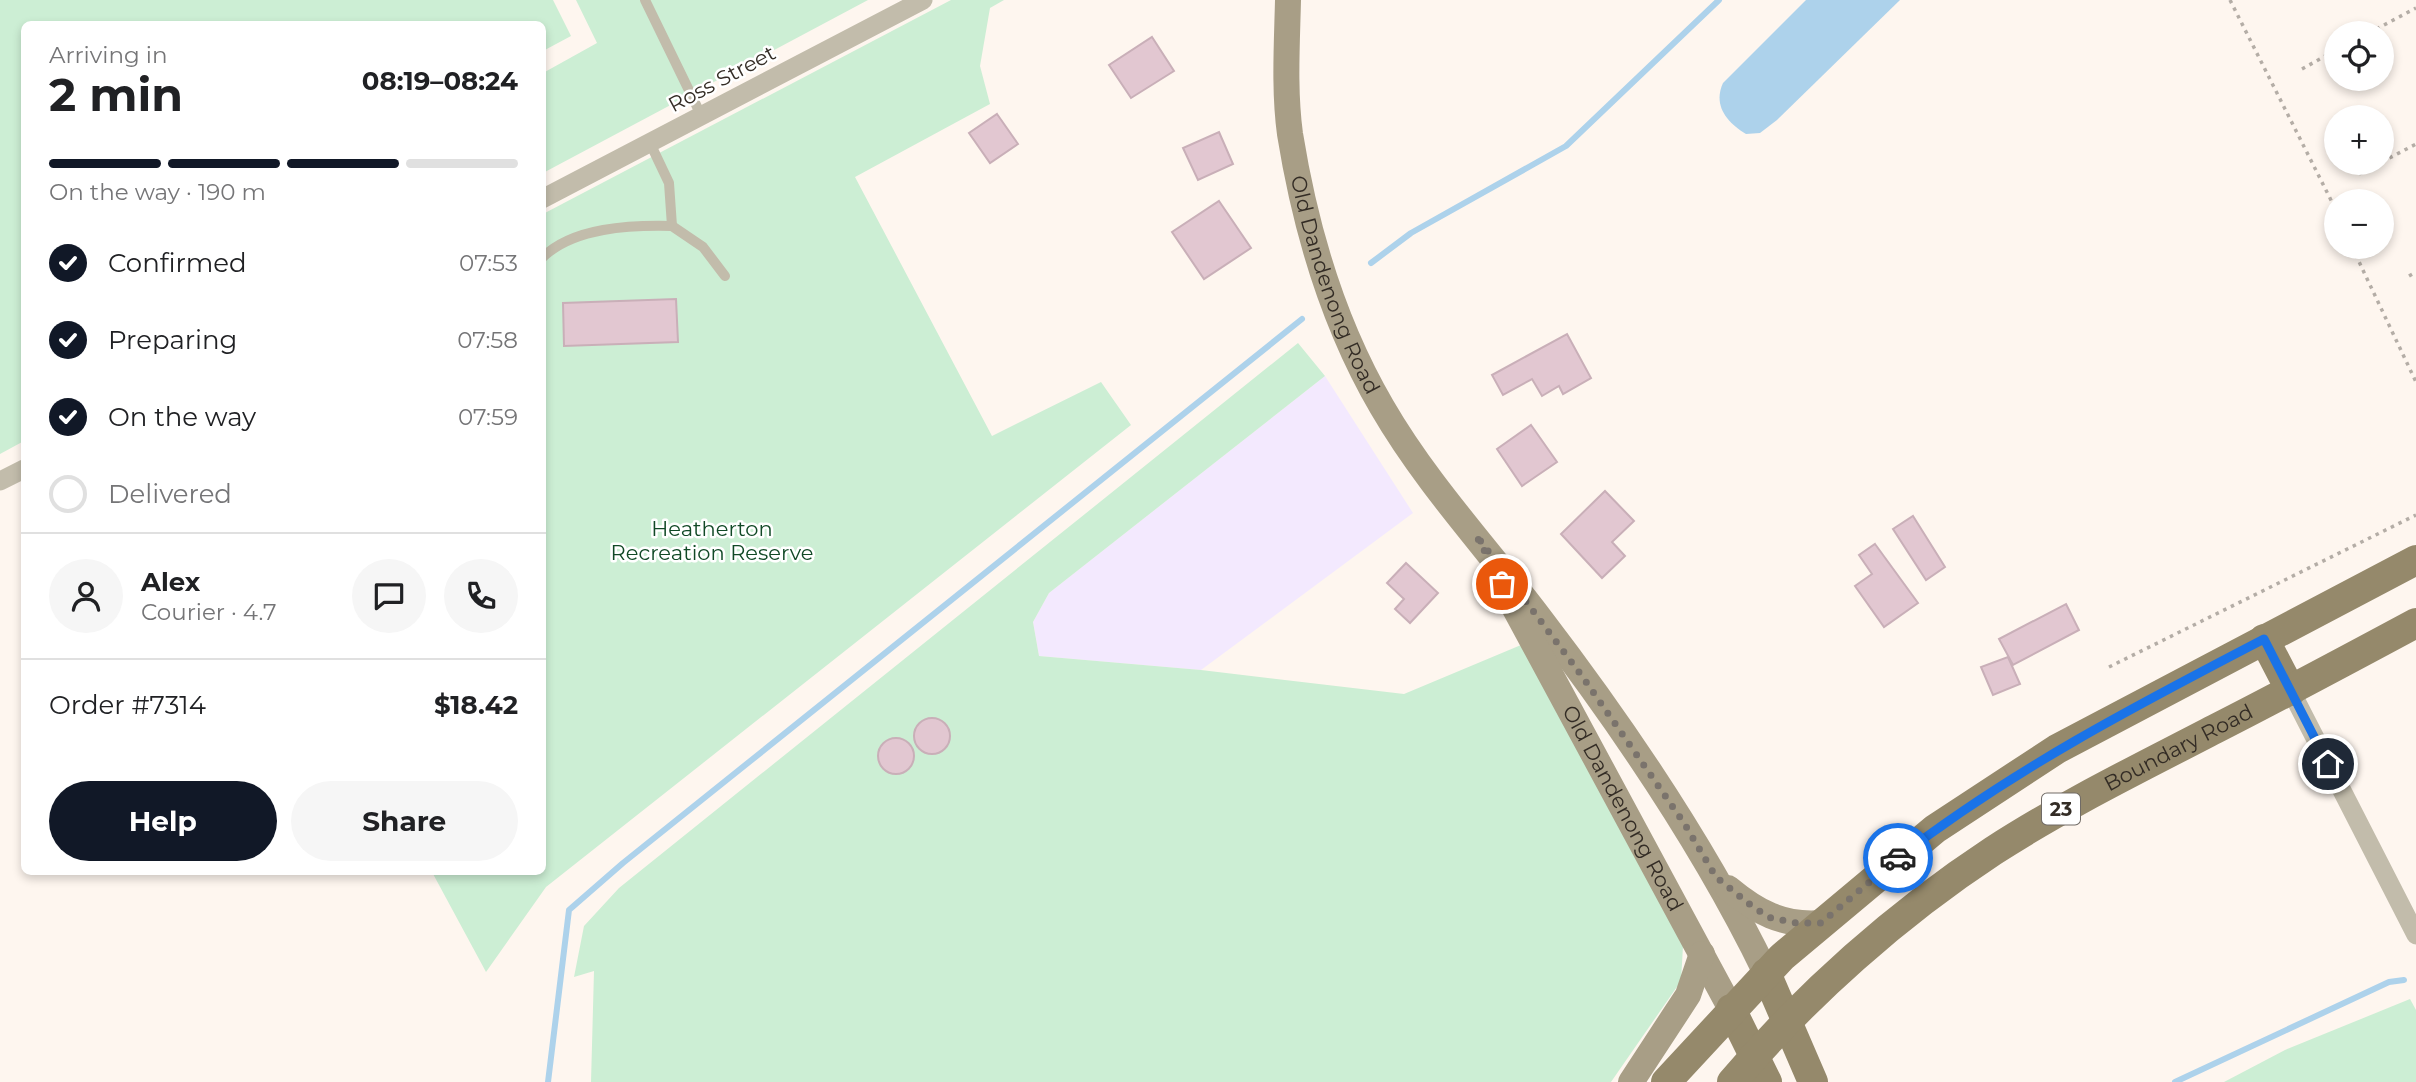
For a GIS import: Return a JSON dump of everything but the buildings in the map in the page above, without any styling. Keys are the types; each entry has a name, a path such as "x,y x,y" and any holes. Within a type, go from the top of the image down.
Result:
{"main road":[{"name":"Old Dandenong Road","path":"1288,0 1286,60 1290,131 1305,209 1323,273 1352,346 1381,405 1422,471 1476,535 1582,676 1684,823 1716,877 1766,973 1813,1082"},
{"name":"Old Dandenong Road","path":"1476,535 1761,1069"},
{"name":"23","path":"1666,1082 1766,973 1821,923 1935,829 2057,748 2416,560"},
{"name":"Boundary Road","path":"1732,1082 1761,1069 1788,1022 1884,934 1991,852 2070,804 2291,691 2416,623"},
{"path":"2264,639 2291,691"},
{"path":"1716,877 1771,918 1796,923 1821,923"},
{"path":"1631,1082 1688,995 1702,954"}],"street":[{"name":"Ross Street","path":"546,198 923,0"},
{"path":"0,481 21,470"},
{"path":"2291,691 2416,935"}],"lane":[{"path":"645,0 701,115"},
{"path":"650,144 669,183 672,226"},
{"path":"546,255 562,243 581,236 672,226 703,247 725,276"}],"path":[{"path":"2230,0 2325,189"},
{"path":"2392,21 2416,8"},
{"path":"2302,69 2324,57"},
{"path":"2394,155 2416,144"},
{"path":"2358,259 2416,382"},
{"path":"2410,276 2416,272"},
{"path":"2109,667 2416,515"}],"shaded area":[{"path":"1325,376 1413,513 1201,670 1039,656 1033,622 1049,593"}],"green space":[{"path":"0,0 553,0 571,36 546,49 546,21 21,21 21,443 0,454"},
{"path":"576,0 868,0 546,171 546,71 597,43"},
{"name":"Heatherton Recreation Reserve","path":"951,0 1004,0 990,8 980,66 990,104 855,177 992,436 1101,382 1131,425 546,887 486,972 434,875 546,875 546,212"},
{"path":"1298,343 1325,376 1049,593 1033,622 1039,656 1201,670 1404,694 1521,645 1683,946 1681,981 1611,1082 591,1082 594,971 574,977 584,926 619,888"},
{"path":"2410,999 2416,1010 2416,1082 2224,1082 2285,1050"}],"water":[{"path":"1806,0 1900,0 1777,120 1760,133 1746,134 1723,112 1720,91 1723,83"}],"waterway":[{"path":"1371,263 1411,233 1566,146 1719,0"},
{"path":"548,1082 569,910 623,863 1302,319"},
{"path":"2175,1082 2389,982 2404,980"}],"way so far":[{"path":"1502,584 1476,535 1582,676 1684,823 1716,877 1759,912 1786,921 1821,923 1898,858"}],"route":[{"path":"1898,858 1994,788 2057,748 2264,639 2328,764"}]}
